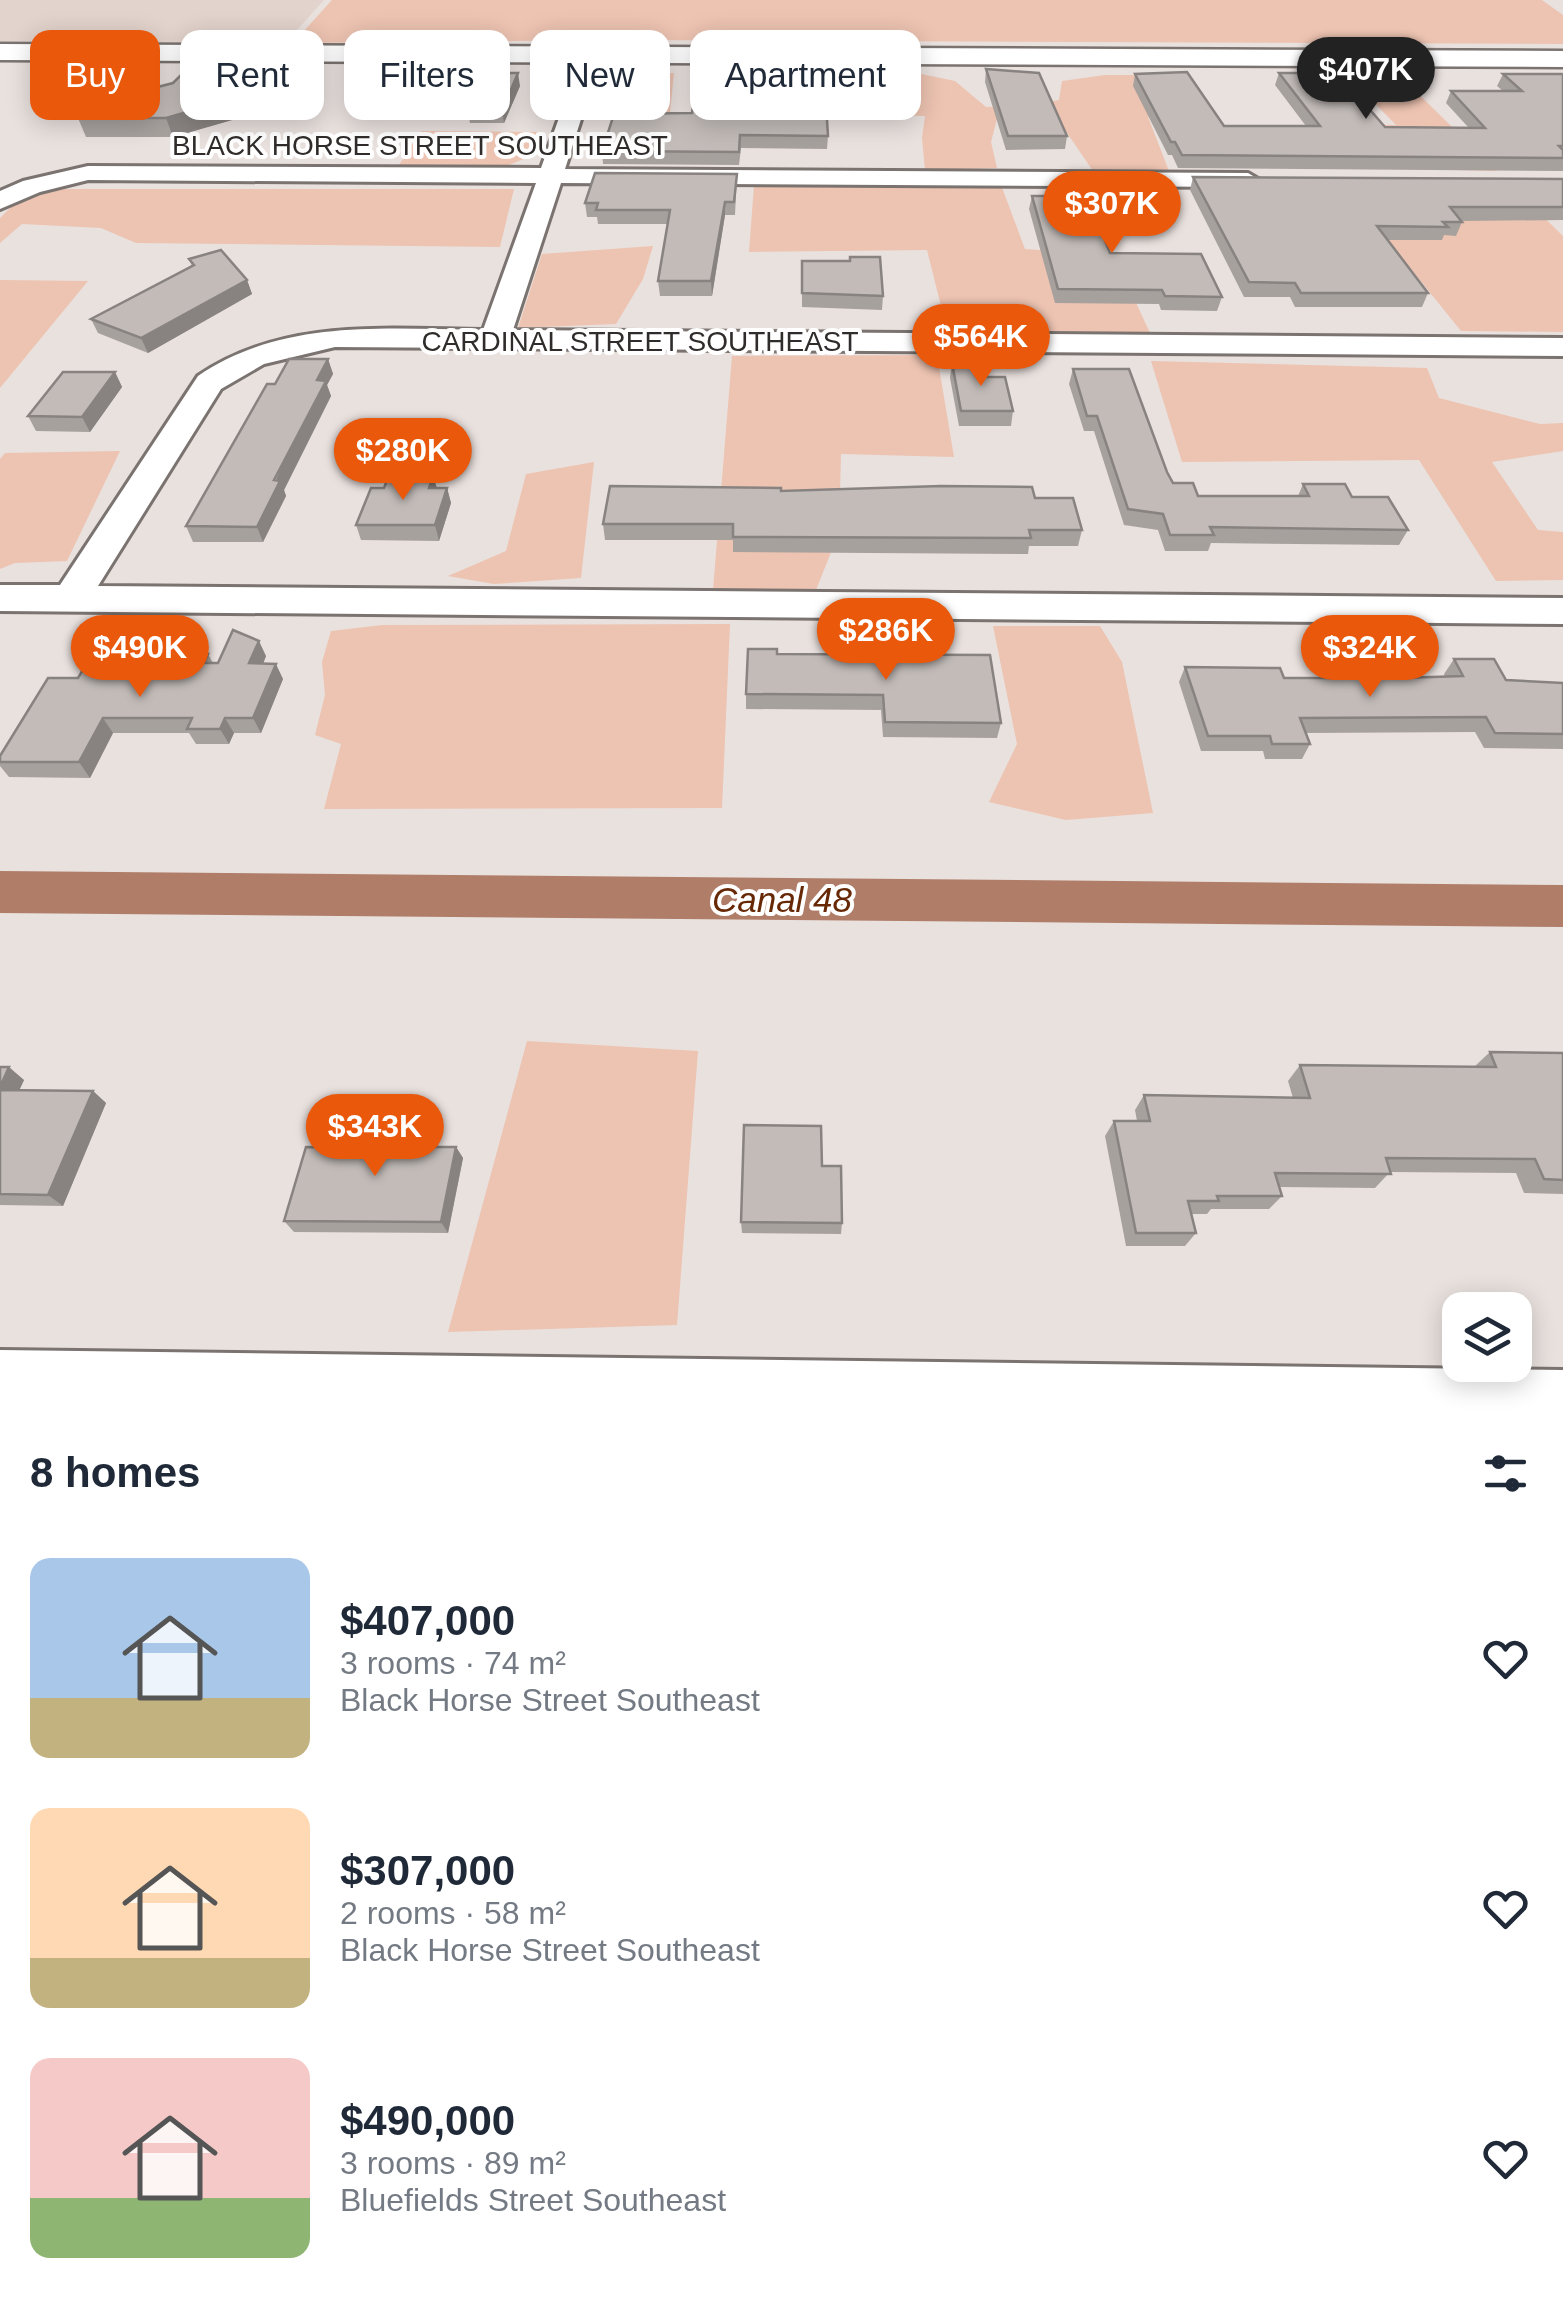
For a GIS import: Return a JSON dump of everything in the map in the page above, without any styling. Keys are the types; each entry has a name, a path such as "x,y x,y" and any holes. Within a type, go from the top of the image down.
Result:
{"street":[{"path":"0,52 530,51"},
{"path":"670,52 1563,58"},
{"path":"495,340 569,120"},
{"name":"BLACK HORSE STREET SOUTHEAST","path":"0,201 57,178 88,173 1276,180"},
{"name":"CARDINAL STREET SOUTHEAST","path":"71,598 209,383 236,362 259,352 335,338 1563,347"},
{"path":"0,598 1563,611"},
{"path":"0,1383 1563,1403"}],"shaded area":[{"path":"0,0 324,0 297,30 180,30 180,42 160,42 160,30 30,30 30,41 0,41"},
{"path":"332,0 1542,0 1563,15 1563,44 921,41 921,30 690,30 690,40 670,40 670,30 530,30 530,41 510,41 510,30 344,30 344,43 324,43 324,30 305,30"},
{"path":"1396,72 1497,171 1365,168 1324,124 1396,125 1351,79"},
{"path":"670,73 674,73 670,112"},
{"path":"921,74 955,81 986,107 1059,100 1062,81 1105,75 1177,75 1210,116 1148,117 1169,171 1093,171 1059,121 997,119 991,142 997,168 925,170 925,116 921,116"},
{"path":"421,131 544,132 533,155 507,166 397,168"},
{"path":"754,185 1001,185 1025,249 1114,255 1150,333 947,330 927,250 749,252"},
{"path":"57,189 514,189 500,247 136,243 101,228 22,224 0,243 0,218 13,205"},
{"path":"1516,190 1563,236 1563,332 1461,331 1348,191"},
{"path":"653,246 643,279 616,324 518,328 542,254"},
{"path":"0,280 88,281 0,388"},
{"path":"937,355 954,457 841,454 839,532 816,590 713,590 732,356"},
{"path":"1151,361 1427,368 1439,398 1540,424 1563,423 1563,451 1492,462 1538,530 1563,532 1563,580 1496,581 1419,460 1182,462"},
{"path":"120,451 67,561 15,563 0,569 0,459 5,453"},
{"path":"594,462 581,578 494,584 448,576 506,551 526,474"},
{"path":"730,624 722,808 324,809 341,744 315,735 325,695 322,662 331,631 382,625"},
{"path":"993,626 1100,626 1122,662 1153,813 1066,820 989,802 1017,744"},
{"path":"527,1041 698,1051 677,1325 448,1332"}],"building":[{"path":"986,69 1039,73 1067,136 1008,136"},
{"path":"1187,72 1224,126 1320,126 1279,73 1338,73 1385,127 1485,128 1451,91 1522,91 1503,74 1562,74 1563,146 1559,146 1563,158 1182,155 1135,74"},
{"path":"510,73 518,73 510,92"},
{"path":"180,76 180,114 160,118 160,86"},
{"path":"670,113 690,113 690,120 827,120 828,136 740,135 739,152 602,151 612,120 670,120"},
{"path":"595,173 737,174 734,202 725,202 711,281 658,281 670,210 596,210 598,203 585,203"},
{"path":"1193,177 1563,179 1563,207 1450,207 1462,222 1443,222 1448,227 1377,226 1428,293 1301,293 1295,283 1249,282"},
{"path":"1032,196 1087,196 1110,253 1201,254 1222,297 1165,296 1162,290 1058,289"},
{"path":"221,250 247,280 141,338 91,319 194,265 189,259"},
{"path":"850,257 880,257 883,296 802,293 802,261 850,261"},
{"path":"289,359 328,359 317,380 326,381 274,480 280,481 257,527 186,526 267,384 275,384"},
{"path":"952,363 984,363 987,377 1005,377 1013,411 961,411"},
{"path":"1073,369 1129,369 1167,472 1173,483 1193,483 1198,496 1309,496 1303,484 1345,484 1352,497 1388,497 1408,530 1210,527 1214,535 1170,535 1163,514 1128,509 1097,416 1087,416"},
{"path":"63,372 115,372 82,417 28,416"},
{"path":"389,475 433,476 429,488 447,488 435,525 356,525 371,488 384,488"},
{"path":"610,486 781,491 1032,487 1035,498 1073,498 1082,530 1029,530 1031,538 733,537 733,524 603,524"},
{"path":"233,630 259,641 249,663 276,664 253,718 225,718 220,729 187,729 192,718 103,718 79,762 0,762 48,678 78,678 84,668 162,669 169,654 208,654 204,663 218,663"},
{"path":"748,649 777,649 777,654 990,655 1001,723 885,722 883,695 746,694"},
{"path":"1454,659 1494,659 1506,680 1563,683 1563,734 1495,733 1486,717 1300,718 1310,744 1272,744 1270,736 1208,736 1185,667 1280,668 1284,678 1463,676"},
{"path":"1490,1052 1563,1053 1563,1180 1544,1179 1535,1159 1386,1158 1391,1174 1275,1173 1282,1196 1217,1196 1219,1201 1188,1201 1196,1233 1136,1233 1114,1121 1150,1121 1144,1095 1310,1098 1300,1065 1496,1067"},
{"path":"0,1067 9,1067 0,1087"},
{"path":"0,1090 93,1091 48,1195 0,1194"},
{"path":"377,1117 425,1117 419,1147 456,1147 441,1222 284,1221 306,1147 369,1148"},
{"path":"744,1125 821,1126 822,1166 841,1166 842,1223 741,1222"}],"waterway":[{"name":"Canal 48","path":"0,892 1563,906"}]}
